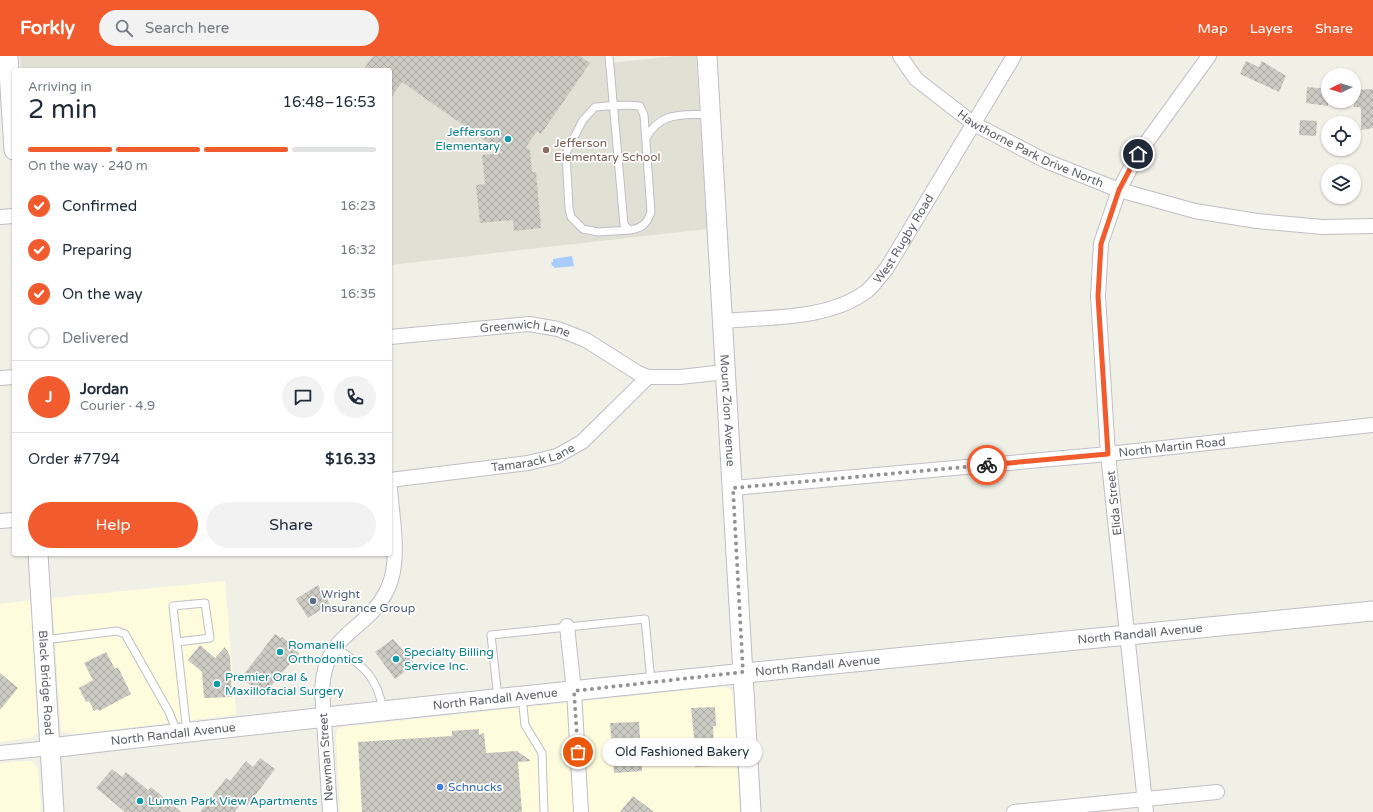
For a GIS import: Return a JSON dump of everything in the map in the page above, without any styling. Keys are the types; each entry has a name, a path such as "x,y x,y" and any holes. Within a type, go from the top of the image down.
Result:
{"street":[{"path":"8,56 12,119"},
{"name":"Mount Zion Avenue","path":"707,56 751,812"},
{"name":"Hawthorne Park Drive North","path":"900,56 916,79 974,124 1046,161 1119,190 1195,211 1257,222 1323,226 1373,226"},
{"name":"West Rugby Road","path":"722,321 813,313 840,305 867,291 888,268 1014,56"},
{"name":"Elida Street","path":"1146,806 1108,454 1098,296 1101,244 1119,190 1138,154 1209,56"},
{"path":"0,217 12,216"},
{"name":"Greenwich Lane","path":"392,337 529,324 558,329 586,340 638,373 648,377"},
{"path":"648,377 680,377 725,372"},
{"path":"0,378 12,377"},
{"name":"Tamarack Lane","path":"392,480 528,463 557,456 582,442 648,377"},
{"name":"North Martin Road","path":"733,488 1108,454 1373,424"},
{"name":"Newman Street","path":"330,812 323,676 328,658 335,646 380,604 388,588 394,573 395,559 392,516"},
{"path":"0,521 12,520"},
{"name":"Black Bridge Road","path":"38,556 54,812"},
{"name":"North Randall Avenue","path":"0,753 743,672 1373,611"},
{"path":"567,626 574,691 581,812"},
{"path":"1014,812 1146,806 1217,792"}],"lane":[{"path":"609,56 612,106 623,220 624,225 630,230"},
{"path":"640,106 644,115 646,138 651,212 649,218 640,228 630,230 598,232 583,229 571,218 565,164 566,153 570,143 590,111 595,107 640,106"},
{"path":"646,138 653,126 660,120 672,116 711,114"},
{"path":"177,642 210,638 205,603 173,606 177,642 182,733"},
{"path":"498,699 491,635 567,626 645,619 651,682"},
{"path":"44,640 117,631 125,634 182,733"},
{"path":"335,646 360,664 372,678 380,693 383,711"},
{"path":"522,696 525,725 542,752 544,812"}],"shaded area":[{"name":"Jefferson Elementary School","path":"20,56 609,56 610,63 676,56 696,56 707,229 392,265 392,68 21,68"},
{"path":"225,581 236,715 74,734 61,731 52,598"},
{"path":"33,600 40,731 31,738 0,742 0,604"},
{"path":"726,687 731,690 733,697 740,812 340,812 336,736 337,730 342,727"},
{"path":"34,762 38,769 41,812 0,812 0,763"}],"water":[{"path":"572,256 574,266 554,268 554,266 552,266 551,262 553,262 553,259"}],"building":[{"name":"Jefferson Elementary","path":"373,56 580,56 590,63 541,134 537,131 526,147 530,150 532,172 536,172 541,228 514,231 513,220 480,223 476,185 485,184 482,155 503,153 402,82 392,96 392,68 364,68"},
{"path":"1246,61 1259,67 1262,61 1286,76 1279,92 1240,74"},
{"path":"1307,87 1321,88 1321,105 1306,103"},
{"path":"1373,89 1373,128 1361,130 1360,108 1361,90"},
{"path":"1300,120 1317,121 1316,136 1299,135"},
{"name":"Wright Insurance Group","path":"318,585 330,604 308,618 296,599"},
{"path":"275,634 281,638 282,637 295,647 294,649 299,653 266,692 258,686 256,689 241,678"},
{"name":"Specialty Billing Service Inc.","path":"393,639 415,664 395,679 375,652"},
{"name":"Premier Oral & Maxillofacial Surgery","path":"200,645 215,658 225,647 230,656 232,697 204,698 202,672 188,660"},
{"path":"106,652 115,669 118,667 131,694 99,711 98,709 94,711 89,701 86,702 79,688 93,680 84,663"},
{"path":"0,673 18,688 0,710"},
{"path":"715,707 716,726 713,726 714,746 718,746 719,766 695,767 693,746 695,746 691,708"},
{"path":"639,722 642,771 614,773 610,723"},
{"name":"Schnucks","path":"479,729 479,735 484,733 486,753 517,751 531,761 518,762 522,812 362,812 358,742 452,736 452,731"},
{"name":"Lumen Park View Apartments","path":"260,758 275,769 247,806 242,802 235,812 200,812 226,778 230,781 246,761 253,767"},
{"name":"Lumen Park View Apartments","path":"112,769 122,777 126,772 148,790 151,787 181,812 125,812 96,788"},
{"path":"633,796 654,812 620,812"}],"way so far":[{"path":"578,752 574,691 743,672 733,488 987,465"}],"place":[{"name":"Jefferson Elementary","path":"508,139"},
{"name":"Jefferson Elementary School","path":"546,150"},
{"name":"Wright Insurance Group","path":"313,601"},
{"name":"Romanelli Orthodontics","path":"280,652"},
{"name":"Specialty Billing Service Inc.","path":"396,659"},
{"name":"Premier Oral & Maxillofacial Surgery","path":"217,684"},
{"name":"Old Fashioned Bakery","path":"578,752"},
{"name":"Schnucks","path":"440,787"},
{"name":"Lumen Park View Apartments","path":"140,801"}],"route":[{"path":"987,465 1108,454 1098,296 1101,244 1119,190 1138,154"}]}
